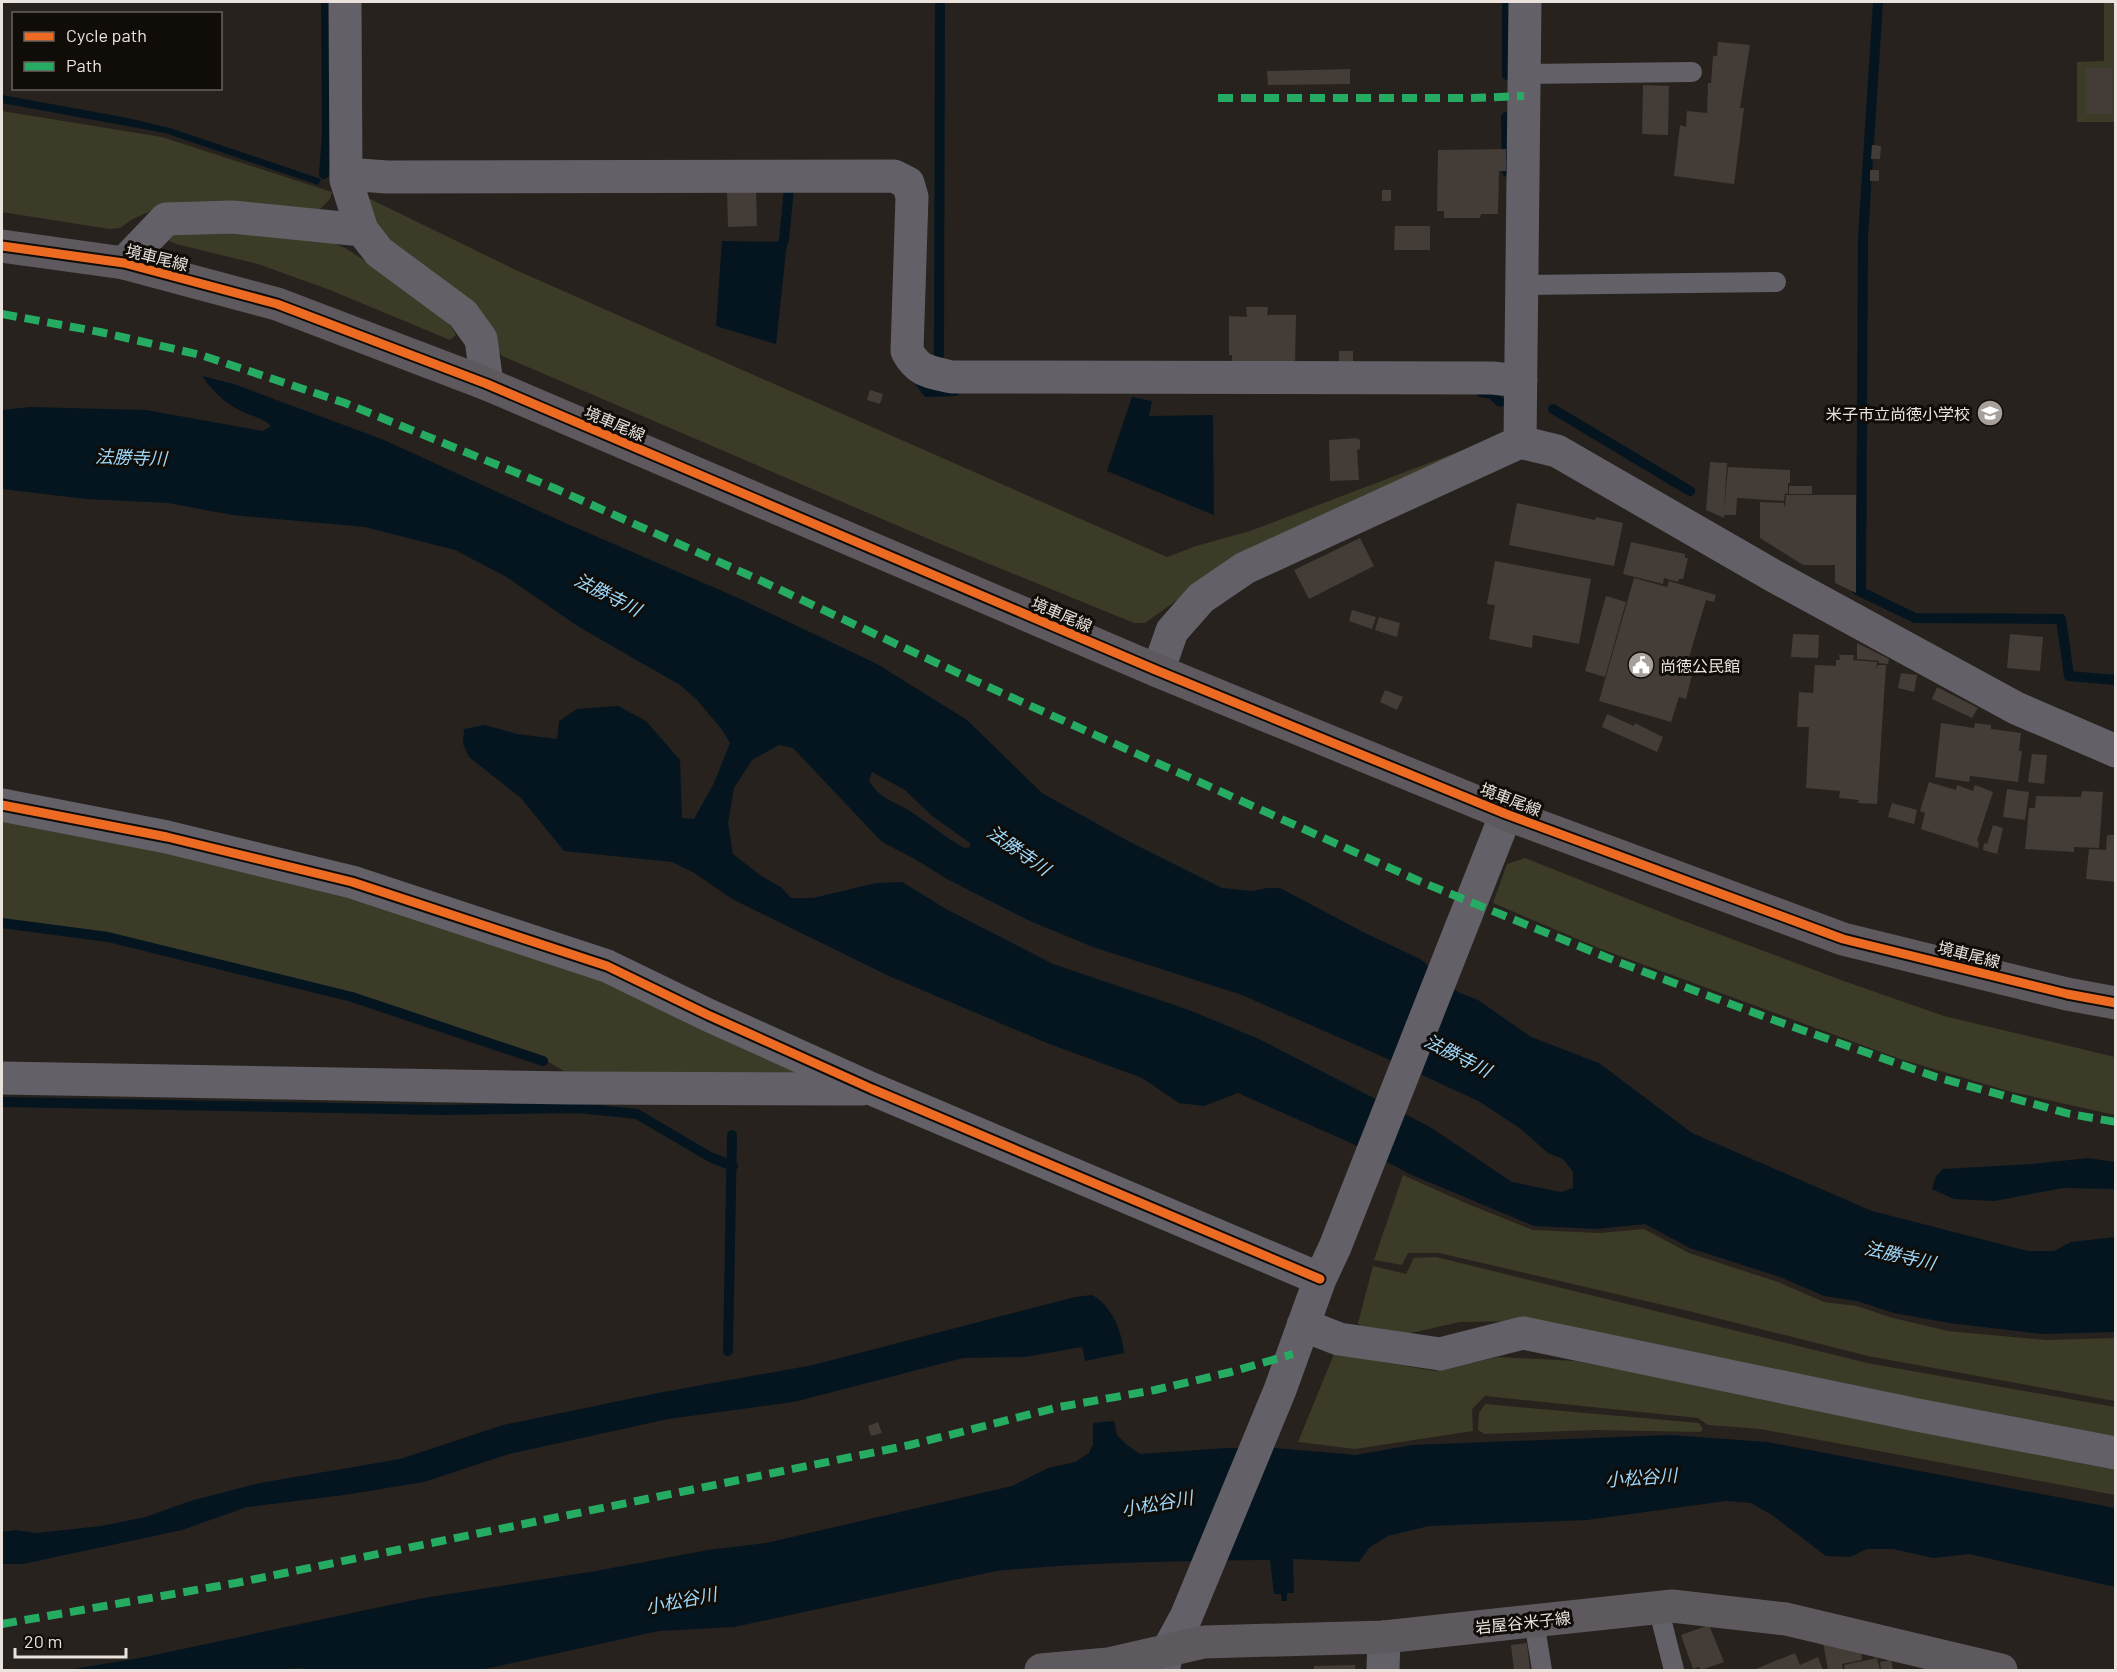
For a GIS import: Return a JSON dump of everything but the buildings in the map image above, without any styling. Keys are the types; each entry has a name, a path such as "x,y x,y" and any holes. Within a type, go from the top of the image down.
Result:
{"main road":[{"name":"境車尾線","path":"2,246 124,263 277,304 487,384 1158,671 1506,814 1843,939 2067,994 2115,1003"},
{"name":"岩屋谷米子線","path":"1041,1671 1165,1660 1204,1642 1384,1637 1672,1606 1786,1619 1909,1660 2001,1671"}],"street":[{"path":"345,2 346,174 362,230 379,252 463,314 481,339 487,384"},
{"path":"1520,442 1524,2"},
{"path":"346,174 387,177 894,176 908,183 912,198 906,351 913,362 924,371 952,377 1492,378 1521,381"},
{"path":"124,263 166,219 232,218 362,230"},
{"path":"1158,671 1172,630 1201,598 1245,568 1520,442 1557,451 1772,575 2016,708 2115,751"},
{"path":"2,805 168,837 352,882 607,966 708,1015 872,1089 1320,1279"},
{"path":"1165,1660 1186,1617 1280,1390 1320,1279 1335,1247 1506,814"},
{"path":"2,1078 571,1088 872,1089"},
{"path":"1303,1325 1339,1339 1440,1354 1523,1333 1917,1415 2115,1453"},
{"path":"1383,1671 1384,1637"}],"lane":[{"path":"1524,74 1692,72"},
{"path":"1522,285 1776,282"},
{"path":"1658,1607 1674,1671"},
{"path":"1534,1621 1542,1671"}],"green space":[{"path":"2104,2 2115,2 2115,122 2077,122 2077,62 2104,61"},
{"path":"2,111 162,137 332,192 330,199 319,210 161,206 131,220 120,228 109,229 2,212"},
{"path":"362,195 518,271 1167,557 1196,546 1250,531 1497,437 1211,576 1145,623 1134,623 938,543 502,356 491,341 386,239 366,216"},
{"path":"209,229 333,243 345,248 424,302 450,326 456,335 450,340 330,290 258,264 176,244 166,239 170,231"},
{"path":"2,816 140,837 518,942 820,1074 579,1080 542,1058 350,994 107,935 2,921"},
{"path":"1525,858 1676,918 1944,1016 2115,1057 2115,1115 2008,1091 1900,1059 1601,949 1493,903 1507,864"},
{"path":"1403,1175 1533,1230 1600,1233 1644,1229 1689,1253 1778,1282 1824,1302 1857,1306 1893,1318 1948,1331 2046,1340 2115,1338 2115,1401 1868,1356 1689,1311 1439,1253 1408,1253 1402,1265 1374,1260"},
{"path":"1436,1257 1867,1363 2115,1407 2115,1440 1529,1321 1460,1322 1406,1334 1364,1331 1358,1323 1373,1266 1406,1274 1414,1258"},
{"path":"1334,1354 1435,1371 1498,1357 1575,1361 2115,1465 2115,1495 1760,1429 1708,1425 1698,1418 1485,1396 1472,1409 1473,1431 1355,1449 1298,1442"},
{"path":"1485,1404 1699,1423 1703,1429 1700,1432 1596,1430 1485,1434 1478,1430 1479,1413"}],"water":[{"path":"2,95 170,128 321,179 318,185 165,133 2,103"},
{"path":"722,241 787,242 776,344 716,326"},
{"name":"法勝寺川","path":"202,376 234,384 384,440 563,522 736,597 877,664 967,720 1042,793 1128,841 1222,888 1253,891 1280,888 1420,959 1458,992 1478,1000 1531,1037 1599,1063 1692,1133 1872,1211 2028,1251 2054,1251 2071,1242 2115,1237 2115,1332 2043,1334 1949,1323 1894,1313 1857,1301 1824,1296 1780,1277 1690,1248 1645,1224 1597,1229 1534,1226 1412,1175 1351,1143 1238,1093 1204,1106 1179,1103 1142,1078 1047,1043 889,976 732,899 693,872 672,862 564,851 521,798 469,757 463,744 464,729 485,725 517,734 557,739 559,721 577,709 618,706 646,721 680,760 682,818 694,819 714,783 730,743 697,700 680,685 579,627 505,576 455,550 365,527 232,515 168,503 86,499 2,489 2,410 30,407 146,410 263,431 271,426 229,404","holes":["779,745 793,748 882,842 947,879 1030,921 1093,947 1242,995 1480,1102 1521,1129 1548,1153 1563,1159 1573,1172 1573,1188 1561,1192 1512,1182 1430,1127 1259,1039 1189,1010 1053,964 946,909 902,882 876,883 813,898 791,898 782,888 760,875 733,854 728,823 734,788 752,760","872,772 905,790 932,816 970,843 970,847 965,848 958,844 882,795 869,780"]},
{"path":"1132,397 1152,401 1149,416 1213,415 1214,515 1107,471"},
{"path":"2088,1158 2115,1162 2115,1189 2063,1188 1994,1201 1954,1199 1932,1189 1936,1176 1943,1169 2033,1164"},
{"path":"1092,1295 1105,1306 1115,1320 1124,1353 1085,1361 1082,1347 1025,1357 963,1358 794,1402 668,1419 509,1454 424,1482 247,1507 182,1530 23,1564 2,1564 2,1532 16,1530 36,1533 101,1526 146,1517 190,1501 260,1483 400,1459 503,1425 658,1393 813,1365 1075,1297"},
{"name":"小松谷川","path":"1114,1421 1117,1435 1140,1454 1226,1448 1275,1448 1356,1455 1412,1445 1670,1435 1767,1442 2115,1508 2115,1587 1969,1554 1933,1558 1893,1549 1867,1549 1850,1557 1826,1556 1772,1515 1751,1503 1726,1501 1587,1520 1429,1526 1388,1536 1370,1547 1359,1562 1293,1559 1294,1593 1287,1593 1287,1601 1282,1601 1281,1594 1274,1594 1270,1560 1064,1566 996,1571 734,1627 659,1631 480,1670 312,1670 299,1668 67,1670 140,1658 423,1598 596,1571 708,1550 766,1543 1012,1486 1048,1468 1075,1462 1089,1453 1093,1444 1093,1423"}],"waterway":[{"path":"324,174 327,134 326,2"},
{"path":"939,355 940,2"},
{"path":"1507,2 1507,75"},
{"path":"1861,591 1863,237 1878,2"},
{"path":"1506,117 1507,172"},
{"path":"777,253 784,240 789,188"},
{"path":"916,376 927,392 955,391"},
{"path":"1481,392 1492,394 1500,402"},
{"path":"1553,409 1690,491"},
{"path":"1857,590 1915,618 2061,619 2069,676 2116,680"},
{"path":"2,923 108,937 352,997 543,1061"},
{"path":"2,1102 443,1110 578,1108 637,1114 710,1157 733,1166"},
{"path":"728,1351 732,1135"}],"marked path":[{"path":"1218,98 1524,96"},
{"path":"2,314 100,332 201,355 345,403 554,488 1419,881 1618,962 1936,1077 2070,1114 2116,1122"},
{"path":"2,1624 236,1583 910,1445 1059,1407 1155,1390 1231,1372 1293,1354"}],"cycle path":[{"path":"2,246 124,263 277,304 487,384 1158,671 1506,814 1843,939 2067,994 2116,1003"},
{"path":"2,805 167,837 352,882 607,966 708,1015 872,1089 1320,1279"}],"place":[{"name":"米子市立尚徳小学校","path":"1990,413"},
{"name":"尚徳公民館","path":"1641,665"}]}
